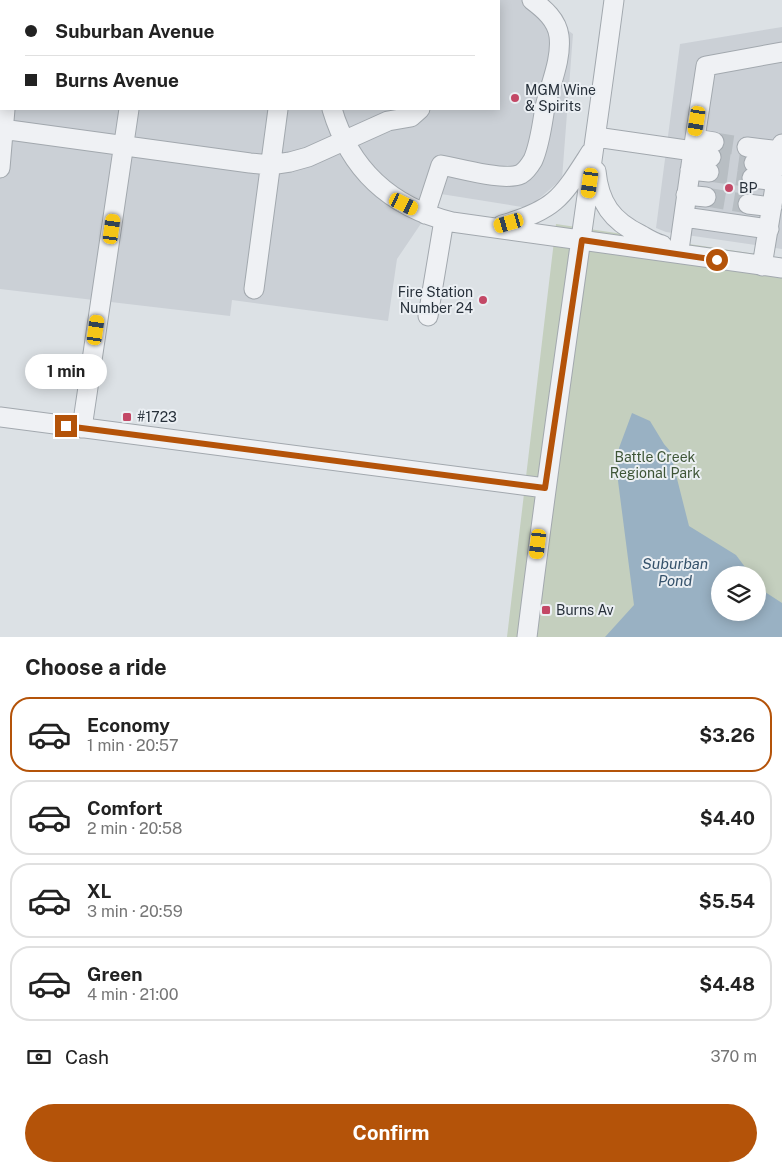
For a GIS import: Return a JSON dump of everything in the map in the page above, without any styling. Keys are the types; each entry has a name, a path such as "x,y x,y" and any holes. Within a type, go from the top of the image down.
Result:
{"street":[{"path":"425,214 441,165 501,177 511,177 527,169 532,161 537,148 560,50 559,34 554,22 545,10 532,0"},
{"path":"527,637 545,488 582,240 614,0"},
{"path":"679,250 706,66 782,52"},
{"path":"0,168 5,110"},
{"path":"82,428 129,110"},
{"path":"254,289 278,110"},
{"path":"332,110 344,140 364,171 384,191 404,204 425,214 444,220 494,228 782,268"},
{"path":"2,129 270,164 290,162 308,157 344,140 387,115 411,116 419,110"},
{"path":"595,142 692,153 711,157"},
{"path":"494,228 534,215 557,200 567,189 595,142"},
{"path":"595,142 598,186 605,205 614,218 630,230 657,244 702,257"},
{"path":"779,161 751,163 779,161"},
{"path":"762,266 779,161"},
{"path":"686,195 706,197"},
{"path":"748,204 772,207"},
{"path":"684,217 769,229"},
{"path":"428,316 444,220"},
{"path":"0,417 545,488"}],"shaded area":[{"path":"500,0 526,0 573,34 562,179 528,208 441,194 397,259 388,321 232,300 230,316 0,289 0,110 500,110"},
{"path":"782,27 782,249 666,232 656,228 680,44"}],"green space":[{"name":"Battle Creek Regional Park","path":"556,224 782,258 782,637 507,637"}],"water":[{"name":"Suburban Pond","path":"632,413 650,421 670,451 689,526 736,555 744,566 711,566 711,621 766,621 766,593 782,603 782,637 605,637 634,605 617,473 619,448"}],"tunnel":[{"path":"714,142 747,147"},
{"path":"711,157 754,163"},
{"path":"709,172 752,178"},
{"path":"706,197 748,204"}],"place":[{"name":"MGM Wine & Spirits","path":"515,98"},
{"name":"BP","path":"729,188"},
{"name":"Fire Station Number 24","path":"483,300"},
{"name":"#1723","path":"127,417"},
{"name":"Burns Av","path":"546,610"}],"route":[{"path":"66,426 545,488 582,240 717,260"}]}
